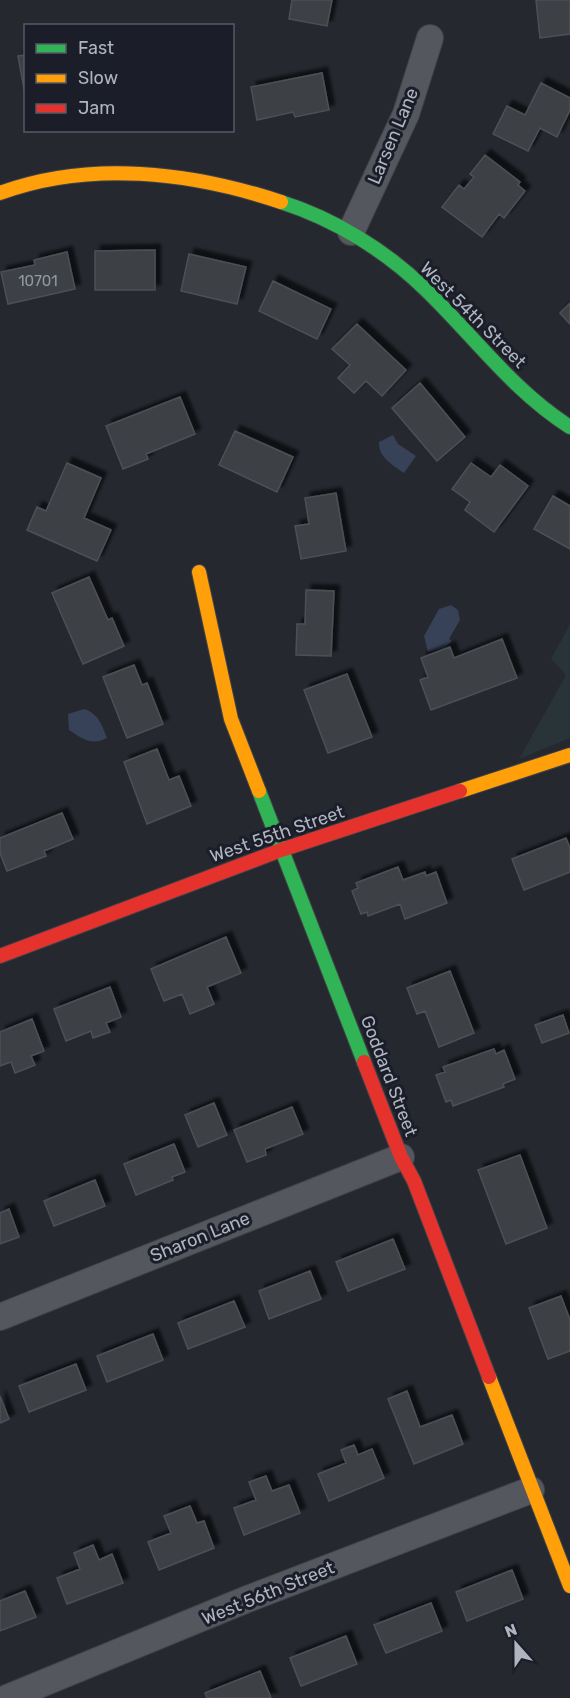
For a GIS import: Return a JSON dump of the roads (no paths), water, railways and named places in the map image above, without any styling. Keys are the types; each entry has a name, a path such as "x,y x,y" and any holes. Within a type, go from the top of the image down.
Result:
{"street":[{"name":"Larsen Lane","path":"351,232 406,114 430,38"},
{"name":"West 54th Street","path":"0,193 42,180 102,174 164,175 223,184 292,206 351,232 420,284 517,385 570,427"},
{"name":"Goddard Street","path":"199,572 210,610 214,646 231,719 401,1157 414,1181 531,1490 565,1557 570,1586"},
{"name":"West 55th Street","path":"0,956 281,850 570,755"},
{"name":"Sharon Lane","path":"0,1317 401,1157"},
{"name":"West 56th Street","path":"7,1698 245,1600 531,1490"}],"water":[{"path":"393,435 398,444 416,456 404,473 387,460 379,447 379,442"},
{"path":"451,605 458,610 460,620 449,639 452,641 445,648 428,652 424,636 439,609"},
{"path":"84,709 96,717 107,738 92,741 83,739 69,730 68,714"}]}
